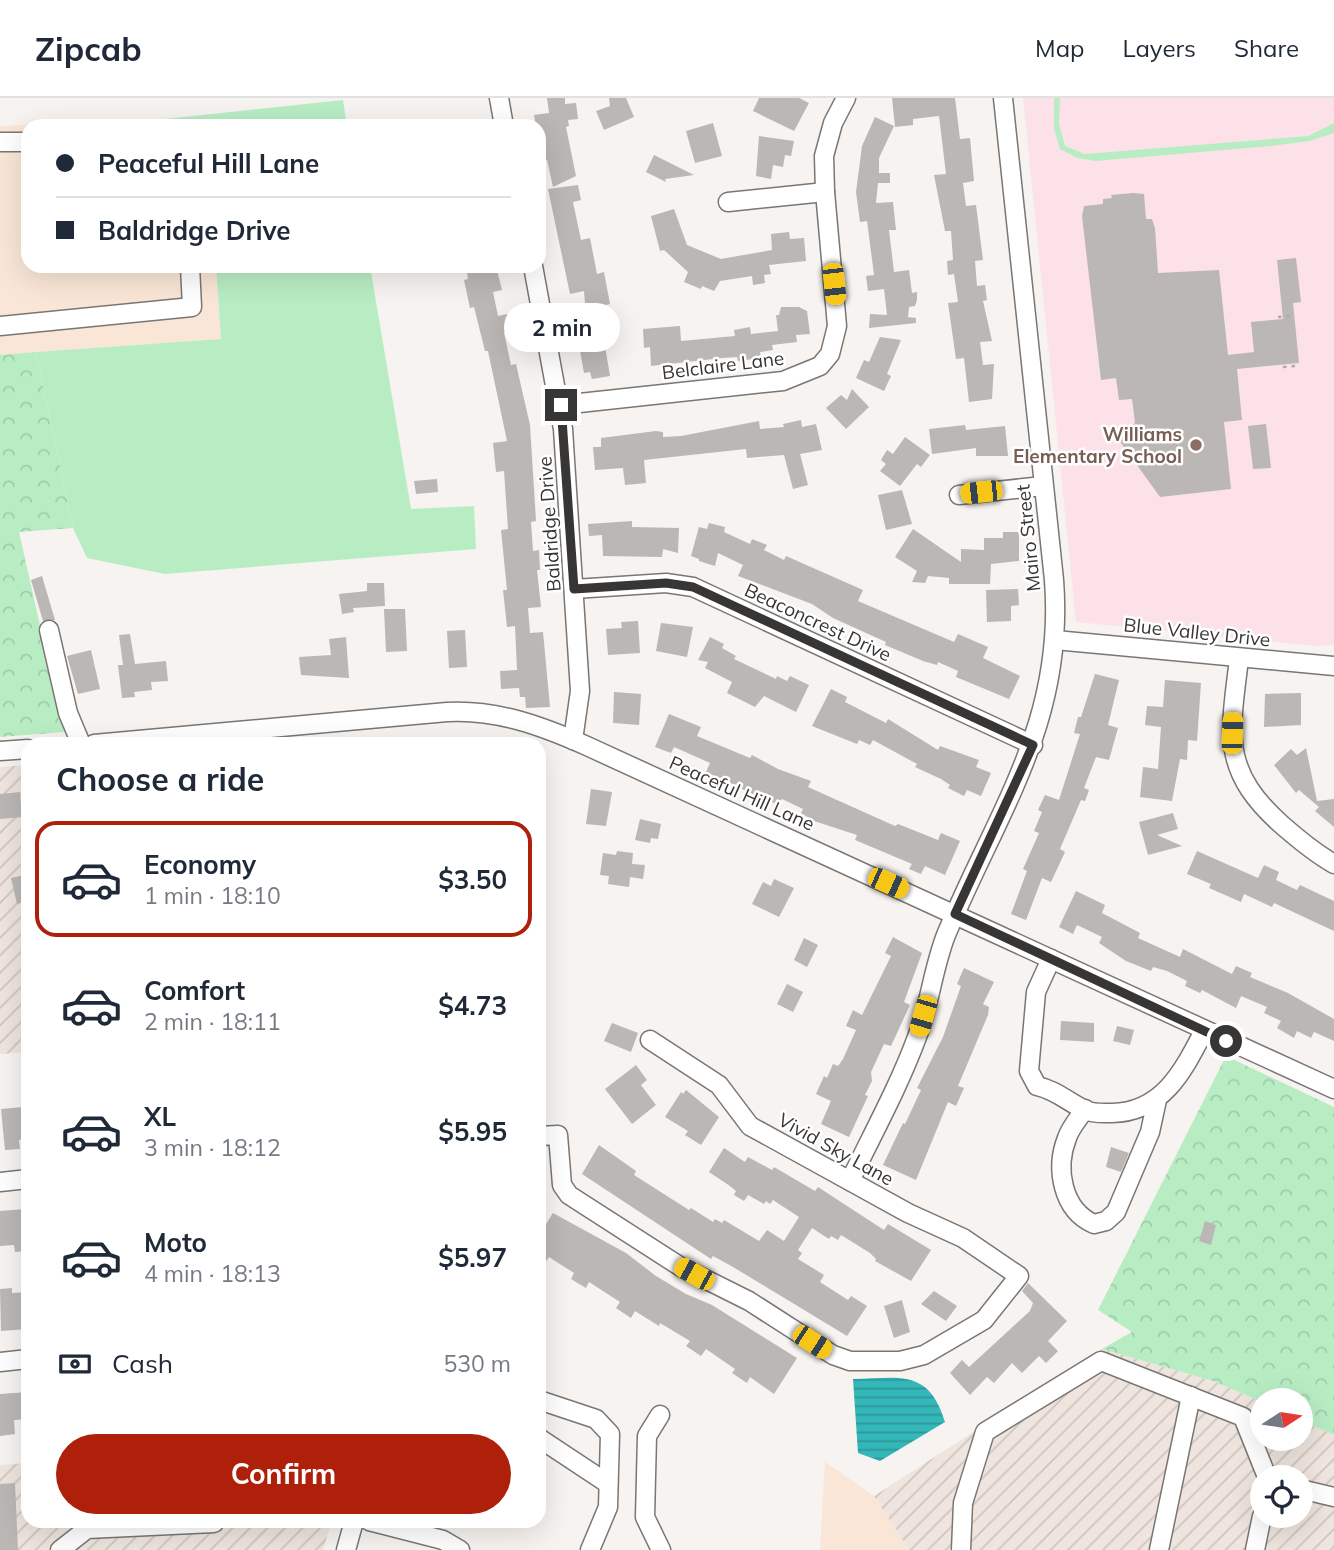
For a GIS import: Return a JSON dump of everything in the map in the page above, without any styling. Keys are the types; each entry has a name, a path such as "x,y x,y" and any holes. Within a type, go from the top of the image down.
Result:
{"street":[{"path":"499,98 503,119"},
{"name":"Belclaire Lane","path":"561,405 783,381 820,366 830,355 837,326 824,192 828,138 846,98"},
{"name":"Mairo Street","path":"850,1181 918,1036 942,947 1033,745 1051,677 1055,640 1054,580 1003,98"},
{"path":"0,142 21,142"},
{"path":"728,202 824,192"},
{"path":"0,327 192,307 190,273"},
{"name":"Baldridge Drive","path":"534,273 561,405 580,691 573,740"},
{"path":"959,495 1043,486"},
{"name":"Beaconcrest Drive","path":"574,589 666,583 693,587 1033,745"},
{"path":"49,630 68,713 78,737"},
{"name":"Blue Valley Drive","path":"1055,640 1334,666"},
{"path":"1239,659 1232,733 1240,774 1248,790 1270,814 1334,863"},
{"name":"Peaceful Hill Lane","path":"171,737 468,710 517,719 573,740 1334,1089"},
{"path":"0,751 21,750"},
{"path":"1051,959 1036,992 1029,1071 1037,1086 1057,1092 1085,1110 1097,1113 1129,1113 1157,1100 1170,1090 1204,1031"},
{"name":"Vivid Sky Lane","path":"546,1136 558,1135 564,1191 681,1267 749,1301 842,1359 900,1361 924,1355 984,1320 1019,1276 963,1238 850,1181 750,1126 719,1085 650,1040"},
{"path":"1085,1110 1067,1136 1060,1168 1064,1191 1075,1209 1094,1224 1106,1221 1116,1212 1150,1132 1157,1100"},
{"path":"0,1182 21,1180"},
{"path":"0,1362 21,1360"},
{"path":"961,1550 963,1503 985,1432 1101,1361 1243,1417 1262,1465"},
{"path":"1159,1550 1191,1395"},
{"path":"546,1402 596,1419 610,1433 608,1507 590,1550"},
{"path":"660,1415 646,1436 645,1517 662,1550"},
{"path":"546,1442 607,1483"},
{"path":"1313,1492 1334,1497"},
{"path":"60,1550 87,1529 108,1528"},
{"path":"346,1550 352,1528"},
{"path":"396,1528 443,1540 460,1550"},
{"path":"1255,1550 1260,1528"}],"path":[{"path":"1278,317 1290,316"},
{"path":"1283,367 1296,366"}],"shaded area":[{"name":"Williams Elementary School","path":"1023,98 1334,98 1334,645 1316,646 1076,622"},
{"path":"21,125 21,273 216,273 221,339 0,355 0,126"},
{"path":"21,766 21,1052 0,1054 0,767"},
{"path":"1102,1349 1213,1381 1250,1397 1250,1451 1313,1451 1313,1426 1334,1435 1334,1550 909,1550 874,1496"},
{"path":"825,1462 874,1496 909,1550 820,1550"},
{"path":"21,1464 21,1528 330,1528 323,1550 0,1550 0,1465"}],"green space":[{"path":"1054,98 1060,98 1059,124 1065,146 1085,154 1308,136 1334,123 1334,133 1310,141 1271,146 1096,161 1077,158 1060,149 1054,129"},
{"path":"343,100 346,119 165,119"},
{"path":"216,273 371,273 411,509 474,506 476,549 165,574 87,558 73,528 36,352 221,339"},
{"path":"36,352 73,528 19,532 64,732 0,737 0,355"},
{"path":"1226,1056 1334,1107 1334,1435 1313,1426 1313,1388 1250,1388 1250,1397 1213,1381 1102,1349 1132,1332 1098,1310"}],"water":[{"path":"899,1378 922,1385 931,1393 945,1422 880,1461 858,1453 853,1379"}],"building":[{"path":"547,98 565,98 565,104 576,103 578,119 568,120 569,126 566,127 576,176 553,187 546,160 546,119 535,119 534,115 549,113"},
{"path":"609,98 626,98 634,117 604,130 596,111 610,106"},
{"path":"759,98 799,98 809,103 794,131 753,111"},
{"path":"892,98 955,98 960,139 970,138 974,181 963,183 966,206 976,205 983,260 975,261 977,286 985,285 987,300 983,301 992,341 980,342 983,365 994,364 992,399 969,402 964,358 956,359 948,303 958,302 954,274 948,275 947,261 953,260 951,231 945,231 934,175 946,174 939,116 913,119 913,125 895,127"},
{"path":"875,117 894,126 879,158 879,173 890,173 890,183 878,183 876,203 893,202 896,230 889,230 894,272 909,270 912,293 917,292 917,300 915,306 909,307 908,317 916,318 916,323 869,328 870,314 887,315 884,289 868,291 866,276 874,275 867,221 860,222 856,192 862,146"},
{"path":"713,123 722,156 695,163 686,131"},
{"path":"759,136 794,141 791,156 785,155 783,167 773,165 771,179 756,176"},
{"path":"654,155 694,175 665,179 666,182 646,172"},
{"path":"578,185 581,200 573,202 581,240 590,238 597,274 604,272 610,304 602,306 605,321 601,322 610,376 592,379 590,372 584,373 574,317 586,315 584,291 570,294 548,189"},
{"path":"1144,194 1146,219 1152,219 1155,228 1158,273 1219,270 1228,355 1254,352 1251,322 1283,319 1277,260 1296,258 1301,302 1293,303 1299,363 1237,369 1242,420 1224,422 1231,489 1160,497 1116,436 1135,423 1132,399 1119,400 1116,378 1101,380 1082,216 1084,206 1103,204 1103,199 1112,198 1111,195"},
{"path":"674,209 687,245 721,259 772,250 771,234 789,232 790,239 804,238 806,261 769,265 771,274 764,275 765,283 753,285 752,276 720,281 714,291 702,286 701,289 684,282 688,272 664,250 660,251 651,216"},
{"path":"467,273 498,273 502,290 493,292 498,316 507,314 511,331 504,333 511,365 516,364 530,425 536,521 531,522 533,551 539,550 540,570 537,570 541,607 528,608 530,633 543,632 550,707 526,708 525,697 520,697 519,688 501,689 500,671 517,670 515,626 507,627 503,590 507,590 501,530 508,529 504,471 496,472 493,443 507,441 488,351 485,351 474,307 470,308 464,280 468,279"},
{"path":"781,307 799,307 807,311 810,334 796,335 797,342 772,345 773,350 760,352 761,358 738,361 737,357 722,358 651,366 650,347 644,348 643,329 680,326 681,341 735,336 734,330 750,327 751,334 778,331 776,315 779,315"},
{"path":"880,337 901,340 887,374 891,376 884,391 856,378 864,360 869,362"},
{"path":"852,389 869,407 846,429 826,408 841,395 847,400"},
{"path":"801,420 802,427 816,424 822,450 800,454 808,485 793,489 784,455 747,458 746,449 644,460 646,483 625,485 623,468 595,470 593,447 601,447 601,438 656,431 663,432 663,437 681,436 759,421 760,429 784,427 783,424"},
{"path":"1266,424 1271,468 1253,469 1248,426"},
{"path":"965,425 966,430 1005,426 1008,456 976,456 976,448 932,454 929,429"},
{"path":"905,437 930,455 921,467 917,464 900,486 880,471 886,464 881,460 887,450 893,454"},
{"path":"437,479 438,492 416,494 414,481"},
{"path":"902,490 912,524 886,530 878,495"},
{"path":"632,521 632,527 679,528 678,553 663,549 662,557 603,556 602,535 589,536 588,524"},
{"path":"709,523 725,527 724,532 750,544 752,539 767,545 764,550 784,560 786,556 863,590 858,601 954,642 958,634 988,647 983,658 1020,676 1009,699 956,677 958,671 938,662 937,665 923,661 885,645 886,642 833,618 812,604 738,576 743,565 718,553 715,566 699,561 691,556 699,527 707,529"},
{"path":"913,529 961,562 961,549 984,550 984,538 1003,538 1003,532 1019,532 1019,561 991,564 990,584 949,584 949,578 928,576 925,583 912,582 917,571 895,557"},
{"path":"42,576 55,620 43,621 31,580"},
{"path":"367,583 384,583 385,606 353,608 354,612 342,614 339,594 367,591"},
{"path":"1018,589 1019,605 1011,606 1011,621 987,622 986,590"},
{"path":"384,609 405,609 407,651 386,652"},
{"path":"638,621 640,653 608,655 606,629 622,628 621,622"},
{"path":"661,623 693,627 687,657 656,651"},
{"path":"465,630 467,667 449,668 447,631"},
{"path":"130,634 135,664 166,661 168,681 151,682 152,690 134,692 135,697 122,698 118,665 123,665 119,635"},
{"path":"346,637 349,678 301,675 299,657 331,655 329,639"},
{"path":"710,637 724,644 722,648 736,656 734,659 776,679 777,676 787,681 790,676 809,685 796,712 764,696 755,707 727,693 732,682 705,668 708,662 698,660"},
{"path":"91,650 100,689 78,694 67,656"},
{"path":"1095,674 1119,680 1108,725 1118,728 1109,760 1096,757 1084,788 1089,790 1085,801 1081,800 1060,849 1065,852 1051,882 1042,878 1026,920 1011,914 1027,871 1023,869 1039,833 1034,831 1042,812 1038,810 1045,795 1059,800 1080,734 1074,733 1078,717 1081,717"},
{"path":"1165,680 1201,683 1197,741 1188,740 1187,760 1180,759 1172,801 1140,797 1143,767 1158,769 1161,727 1145,725 1147,706 1163,707"},
{"path":"831,689 847,697 845,702 886,723 888,719 938,750 940,746 979,760 976,767 991,773 981,796 967,790 964,796 948,788 950,785 941,779 915,767 917,764 873,740 870,745 859,740 857,744 812,726"},
{"path":"614,692 641,694 639,725 613,723"},
{"path":"1301,693 1301,725 1264,727 1265,694"},
{"path":"669,714 701,727 697,736 750,758 752,755 778,769 811,781 808,787 895,826 898,824 938,840 941,833 960,841 945,875 925,866 921,874 909,869 912,864 855,840 857,835 814,821 801,813 803,809 782,799 779,805 706,772 710,763 674,747 671,753 655,747"},
{"path":"1306,748 1317,801 1334,799 1334,827 1315,811 1319,807 1299,790 1296,793 1274,765 1291,749 1297,755"},
{"path":"591,789 612,792 606,826 586,824"},
{"path":"20,792 21,817 0,819 0,794"},
{"path":"1173,813 1178,829 1157,835 1182,846 1148,855 1139,822"},
{"path":"640,819 661,824 658,839 651,838 650,843 635,840"},
{"path":"617,851 633,853 632,864 645,865 643,879 630,877 629,887 608,884 609,876 600,875 603,853 616,855"},
{"path":"1197,851 1258,878 1264,865 1279,872 1276,880 1297,890 1300,885 1334,901 1334,931 1274,903 1272,907 1244,894 1241,902 1209,888 1211,884 1187,874"},
{"path":"21,876 21,903 17,904 11,878"},
{"path":"774,879 794,888 779,917 752,904 763,882 771,886"},
{"path":"1076,891 1105,905 1102,913 1140,933 1138,938 1180,957 1183,949 1232,974 1236,966 1252,973 1250,977 1288,993 1334,1019 1334,1041 1314,1032 1311,1038 1297,1031 1294,1038 1277,1028 1281,1021 1264,1013 1267,1007 1241,996 1236,1008 1202,990 1200,993 1185,986 1187,981 1167,971 1153,967 1151,971 1126,961 1099,943 1102,937 1077,925 1073,934 1059,927"},
{"path":"893,937 922,953 904,1002 910,1005 891,1046 884,1044 871,1072 872,1081 865,1095 868,1096 849,1137 821,1124 831,1101 816,1094 833,1064 838,1066 843,1059 856,1030 846,1026 853,1010 862,1015 891,956 885,953"},
{"path":"804,938 818,945 807,967 794,960"},
{"path":"964,968 994,982 983,1004 989,1007 988,1015 958,1086 964,1088 956,1106 948,1102 916,1180 883,1165 921,1090 917,1088 943,1037 961,986 957,984"},
{"path":"787,984 803,992 793,1012 777,1004"},
{"path":"1061,1021 1094,1023 1094,1042 1060,1040"},
{"path":"612,1023 638,1033 631,1052 604,1041"},
{"path":"1117,1026 1134,1030 1130,1045 1113,1041"},
{"path":"636,1065 647,1080 641,1085 656,1105 632,1124 605,1089"},
{"path":"686,1090 719,1117 701,1145 685,1135 688,1131 665,1117 681,1092 683,1094"},
{"path":"21,1107 20,1149 5,1150 1,1109"},
{"path":"599,1145 636,1171 634,1175 689,1210 691,1208 713,1222 715,1219 722,1223 724,1220 759,1241 767,1230 784,1241 799,1217 773,1200 770,1204 766,1201 764,1204 748,1195 744,1201 734,1195 736,1191 730,1186 709,1172 724,1148 745,1162 748,1157 772,1170 774,1167 815,1191 818,1187 884,1230 888,1224 931,1250 911,1281 875,1261 870,1253 841,1235 838,1240 831,1236 829,1239 812,1228 798,1250 802,1253 798,1259 824,1275 820,1282 848,1300 851,1296 867,1306 847,1336 733,1267 713,1256 711,1259 582,1174"},
{"path":"1111,1147 1129,1153 1121,1172 1106,1167"},
{"path":"21,1209 21,1252 15,1252 14,1245 0,1246 0,1211"},
{"path":"553,1213 626,1253 656,1276 686,1294 712,1305 797,1358 774,1394 750,1377 747,1383 732,1373 735,1369 706,1349 701,1356 686,1346 690,1341 660,1323 659,1326 635,1311 631,1318 616,1308 620,1302 589,1282 586,1288 571,1279 574,1273 549,1257 546,1262 546,1224"},
{"path":"1205,1221 1216,1225 1211,1245 1199,1241"},
{"path":"1028,1283 1067,1321 1048,1341 1058,1351 1046,1363 1039,1356 1022,1373 1012,1363 994,1383 987,1377 970,1395 950,1373 962,1360 969,1367 1030,1311 1033,1303 1022,1291"},
{"path":"12,1288 12,1293 21,1292 21,1330 1,1331 0,1289"},
{"path":"934,1291 957,1306 946,1321 921,1304"},
{"path":"902,1300 910,1332 894,1338 884,1306"},
{"path":"21,1392 21,1420 14,1420 15,1434 0,1436 0,1394"},
{"path":"15,1483 18,1550 0,1550 0,1484"}],"place":[{"name":"Williams Elementary School","path":"1196,445"}],"route":[{"path":"561,405 574,589 666,583 693,587 1033,745 955,914 1226,1041"}]}
